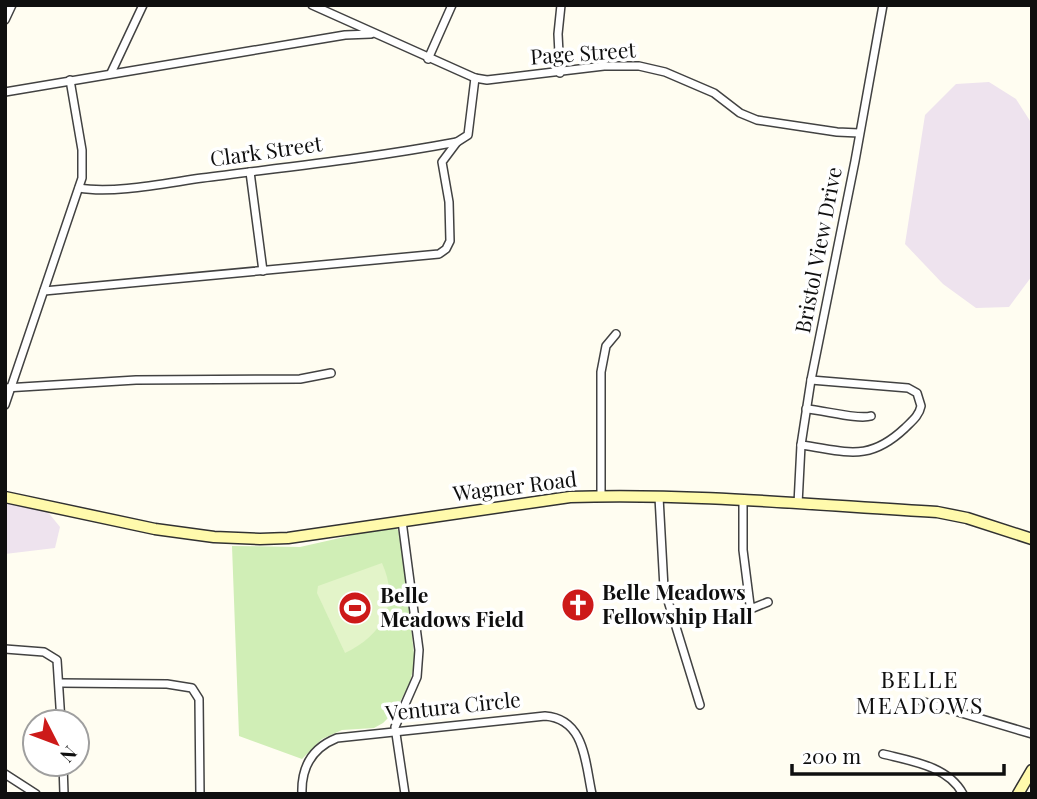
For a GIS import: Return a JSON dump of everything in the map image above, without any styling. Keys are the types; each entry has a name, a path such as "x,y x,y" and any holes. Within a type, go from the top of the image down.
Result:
{"street":[{"path":"5,20 12,5"},
{"path":"111,73 143,5"},
{"name":"Page Street","path":"312,5 475,78 487,80 624,65 653,68 714,93 740,113 757,120 859,133"},
{"path":"428,58 452,5"},
{"path":"560,73 558,34 562,5"},
{"name":"Bristol View Drive","path":"798,503 801,445 810,380 883,5"},
{"path":"5,92 345,35 374,34"},
{"path":"44,291 439,254 449,246 449,202 442,162 457,142 465,139 469,130 475,78"},
{"path":"5,405 8,388 79,188 83,165 82,150 70,80"},
{"name":"Clark Street","path":"79,188 108,189 250,172 457,142"},
{"path":"250,172 263,271"},
{"path":"601,496 601,372 606,345 616,334"},
{"path":"8,388 136,380 299,379 331,373"},
{"path":"801,445 862,453 874,450 892,440 916,417 921,406 920,397 908,388 810,380"},
{"path":"806,408 859,419 871,416"},
{"name":"Wagner Road","path":"5,497 155,528 240,539 288,538 570,497 601,496 743,500 956,515 1032,539"},
{"path":"659,497 664,588 700,705"},
{"path":"743,500 743,550 750,605 753,608 768,602"},
{"path":"401,521 419,660 417,677 396,722 405,794"},
{"path":"5,649 49,653 58,665 61,708"},
{"path":"60,683 167,684 192,688 199,699 200,794"},
{"path":"921,701 1032,734"},
{"name":"Ventura Circle","path":"302,794 305,766 321,746 337,738 545,716 558,718 570,725 578,735 592,794"},
{"path":"883,754 941,772 954,781 963,794"},
{"path":"1018,794 1032,770"},
{"path":"5,774 36,794"}],"shaded area":[{"path":"989,82 1016,99 1032,124 1032,276 1009,307 976,308 943,284 905,244 925,115 956,84"},
{"path":"5,501 47,511 60,527 55,548 5,554"}],"green space":[{"path":"393,526 398,530 402,546 415,663 409,685 395,711 374,728 342,730 322,739 302,759 239,736 232,546 300,547"},
{"name":"Belle Meadows Field","path":"382,563 389,591 384,616 369,637 345,653 317,593 318,586"}],"place":[{"name":"Belle Meadows Fellowship Hall","path":"578,605"},
{"name":"Belle Meadows Field","path":"355,608"}],"district":[{"name":"BELLE MEADOWS","path":"920,693"}]}
